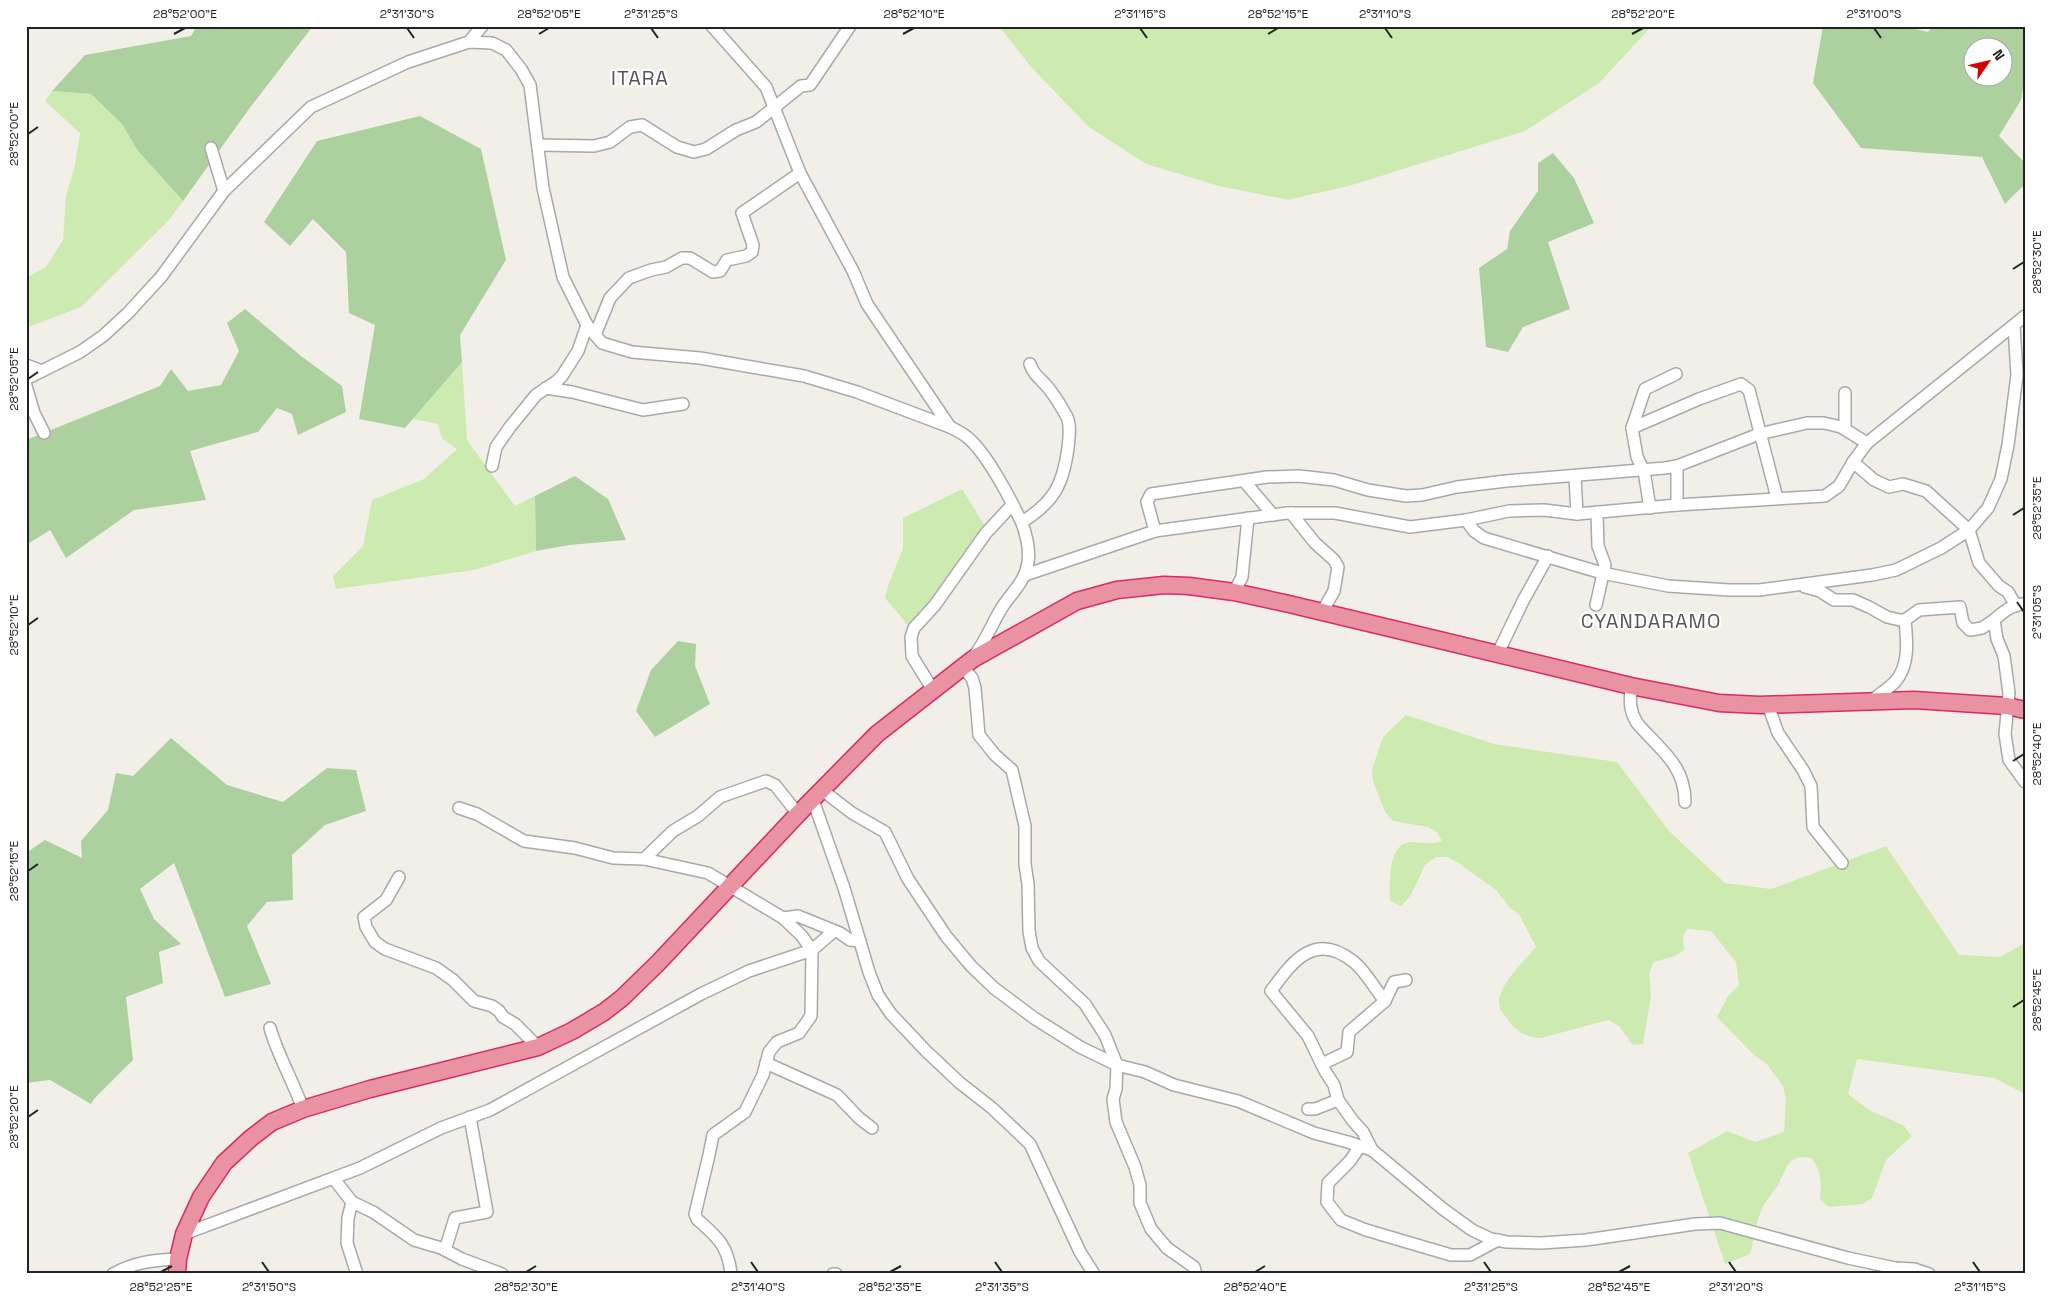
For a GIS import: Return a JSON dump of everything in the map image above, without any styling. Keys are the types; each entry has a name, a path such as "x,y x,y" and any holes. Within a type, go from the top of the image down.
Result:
{"highway":[{"path":"177,1266 184,1234 201,1197 224,1163 261,1130 280,1118 303,1109 370,1089 538,1047 572,1031 604,1012 622,998 877,734 968,663 1077,601 1103,594 1164,585 1234,592 1497,655 1572,670 1631,686 1719,703 1768,705 1923,700 2007,706 2025,710"}],"street":[{"path":"469,42 482,26"},
{"path":"712,26 766,87 800,173 853,271 867,304 950,427"},
{"path":"538,145 594,146 610,142 630,127 642,125 677,147 694,152 706,150 736,130 756,122 801,86 810,85 850,26"},
{"path":"26,379 80,352 103,336 128,313 161,277 224,191 310,107 408,62 469,42 500,46 506,50 521,69 530,85 543,188 563,277 587,325 602,343 632,352 700,358 804,376 857,392 950,427 968,438 1001,484 1022,522 1028,554 1025,575 1002,607 985,641 968,663 978,702 977,726 979,735 995,755 1012,770 1025,826 1025,864 1028,884 1029,931 1032,948 1039,961 1085,1004 1105,1035 1117,1065 1113,1109 1120,1134 1135,1167 1140,1185 1140,1203 1151,1229 1167,1248 1194,1267 1196,1274"},
{"path":"211,148 224,191"},
{"path":"595,335 610,298 629,278 666,267 682,258 690,258 713,272 720,270 727,260 746,256 752,252 753,245 742,213 800,173"},
{"path":"1025,575 1155,531 1291,513 1334,513 1410,527 1466,520 1509,511 1544,510 1577,514 1829,495 1839,486 1853,462 1868,443 2025,316"},
{"path":"492,466 496,447 536,395 562,376 578,351 587,325"},
{"path":"1466,520 1474,531 1484,538 1602,573 1668,586 1759,590 1884,574 1896,570 1941,548 1969,530 1988,508 2001,479 2008,445 2017,375 2014,326"},
{"path":"1022,522 1045,505 1052,498 1060,484 1065,469 1069,436 1068,419 1044,383 1033,374 1030,364"},
{"path":"26,365 42,371"},
{"path":"1650,508 1644,471 1637,457 1632,428 1645,389 1676,374"},
{"path":"1632,428 1699,399 1741,384 1749,390 1777,498"},
{"path":"26,386 34,412 44,434"},
{"path":"546,388 572,392 644,410 683,404"},
{"path":"1845,393 1845,429"},
{"path":"1155,531 1147,502 1151,494 1166,490 1267,477 1299,476 1334,480 1368,490 1406,496 1422,495 1457,487 1608,472 1644,471 1676,466 1759,434 1806,424 1824,423 1845,429 1868,443"},
{"path":"1798,585 1820,591 1834,600 1852,600 1887,617 1905,620 1919,610 1960,607 1963,623 1970,630 1982,628 2006,610 2020,605 2008,592 1999,586 1979,563 1969,530 1926,491 1903,484 1889,487 1874,480 1853,462"},
{"path":"1676,466 1677,505"},
{"path":"1575,476 1577,514"},
{"path":"1244,481 1273,515"},
{"path":"933,690 912,656 910,647 914,628 941,598 986,533 1012,505"},
{"path":"1596,605 1605,564 1598,546 1597,512"},
{"path":"1291,513 1315,543 1334,560 1338,567 1334,591 1322,612"},
{"path":"1234,592 1242,577 1248,518"},
{"path":"1497,655 1523,601 1548,556"},
{"path":"1870,702 1896,681 1903,667 1908,647 1905,620"},
{"path":"1994,620 1997,639 2004,656 2008,693 2006,734 2009,760 2025,782"},
{"path":"1631,686 1629,708 1632,716 1636,723 1680,771 1685,787 1685,802"},
{"path":"1768,705 1778,733 1803,770 1811,786 1813,827 1842,862"},
{"path":"644,859 673,831 698,816 720,796 766,781 775,785 798,814"},
{"path":"817,795 852,812 885,832 908,879 946,936 971,966 994,988 1034,1018 1117,1065 1144,1072 1174,1084 1238,1101 1314,1133 1366,1148 1442,1209 1472,1230 1498,1240 1541,1243 1695,1224 1720,1224 1848,1258 1895,1268 1914,1269 1929,1274"},
{"path":"817,795 875,987 891,1014 960,1083 992,1108 1030,1144 1080,1252 1094,1274"},
{"path":"459,808 477,814 524,841 575,848 613,858 644,859 708,873 783,918 812,950 811,1016 799,1033 777,1042 769,1052 763,1075 744,1112 713,1134 695,1208 697,1218 725,1248 731,1274"},
{"path":"399,876 386,900 364,917 366,927 375,942 385,949 436,968 453,980 474,1001 499,1010 503,1016 515,1024 538,1047"},
{"path":"783,918 798,916 850,940 860,941"},
{"path":"184,1234 334,1179 441,1128 490,1110 521,1095 717,986 749,971 812,950 834,931"},
{"path":"1366,1148 1364,1132 1353,1121 1338,1100 1334,1085 1308,1036 1271,991 1295,960 1312,950 1323,947 1340,953 1355,962 1385,1001"},
{"path":"1322,1064 1347,1052 1349,1032 1385,1001 1394,982 1406,980"},
{"path":"270,1028 278,1053 303,1109"},
{"path":"766,1063 837,1095 859,1118 872,1128"},
{"path":"1308,1109 1315,1109 1338,1100"},
{"path":"445,1250 455,1218 487,1212 470,1117"},
{"path":"1366,1148 1328,1183 1326,1202 1341,1220 1366,1230 1451,1256 1470,1254 1498,1240"},
{"path":"334,1179 352,1202 373,1212 414,1240 445,1250 462,1259 502,1274"},
{"path":"352,1202 348,1218 347,1243 357,1274"},
{"path":"112,1274 126,1267 150,1260 177,1266"}],"green space":[{"path":"197,26 313,26 249,109 183,201 138,151 122,124 91,94 52,91 85,55 191,36"},
{"path":"999,26 1652,26 1599,83 1525,131 1352,185 1288,200 1219,186 1146,164 1089,127 1032,68"},
{"path":"1823,26 1903,26 1928,32 1933,26 2025,26 2025,76 2021,100 1999,136 2025,163 2025,184 2005,204 1982,157 1861,148 1813,83"},
{"path":"52,91 91,94 122,124 138,151 183,201 169,220 81,307 26,328 26,278 46,267 63,240 66,196 75,165 80,133 45,101"},
{"path":"420,116 481,149 506,260 460,335 462,362 405,428 359,419 375,325 349,313 346,252 313,219 290,246 264,222 317,141"},
{"path":"1553,153 1574,178 1594,223 1548,242 1570,309 1523,327 1508,352 1486,347 1479,268 1507,249 1510,231 1538,191 1538,163"},
{"path":"245,309 301,356 342,386 346,412 298,435 292,414 277,408 258,432 190,451 206,500 134,510 66,558 50,530 26,545 26,440 160,386 171,369 188,391 221,385 239,351 227,323"},
{"path":"462,362 467,440 515,506 535,496 536,551 474,570 336,589 333,576 363,546 372,500 424,479 457,449 442,439 438,424 413,419"},
{"path":"575,476 608,499 626,540 569,545 536,551 535,496"},
{"path":"962,489 988,531 914,628 907,624 885,598 903,548 903,518"},
{"path":"678,641 696,644 695,666 710,704 655,737 636,711 651,670"},
{"path":"1406,715 1494,744 1617,762 1669,831 1725,883 1771,889 1886,846 1959,955 2000,957 2025,943 2025,1094 1994,1078 1857,1059 1848,1094 1869,1110 1903,1125 1912,1136 1886,1160 1872,1198 1863,1204 1829,1207 1820,1200 1819,1173 1815,1163 1811,1158 1797,1158 1793,1160 1789,1163 1761,1211 1750,1254 1725,1264 1688,1153 1727,1131 1755,1142 1784,1132 1786,1099 1783,1086 1766,1063 1755,1056 1717,1017 1728,996 1739,985 1736,962 1711,931 1687,929 1683,937 1684,950 1675,956 1654,962 1649,973 1651,995 1643,1044 1633,1045 1619,1026 1608,1020 1541,1038 1527,1036 1519,1031 1502,1012 1499,1001 1505,984 1536,947 1519,914 1510,908 1496,890 1457,862 1447,857 1436,857 1425,865 1410,897 1401,906 1390,901 1390,878 1395,852 1410,842 1431,843 1442,841 1437,832 1428,827 1393,821 1385,812 1373,781 1372,769 1383,737"},
{"path":"171,738 227,785 283,802 327,768 356,770 366,811 325,825 292,855 293,900 267,902 247,926 271,984 225,997 174,863 140,889 154,919 181,944 159,952 163,983 126,997 133,1060 91,1104 50,1080 26,1083 26,853 45,840 82,858 81,841 108,810 116,773 133,776"}],"district":[{"name":"ITARA","path":"640,78"},
{"name":"CYANDARAMO","path":"1651,621"}]}
